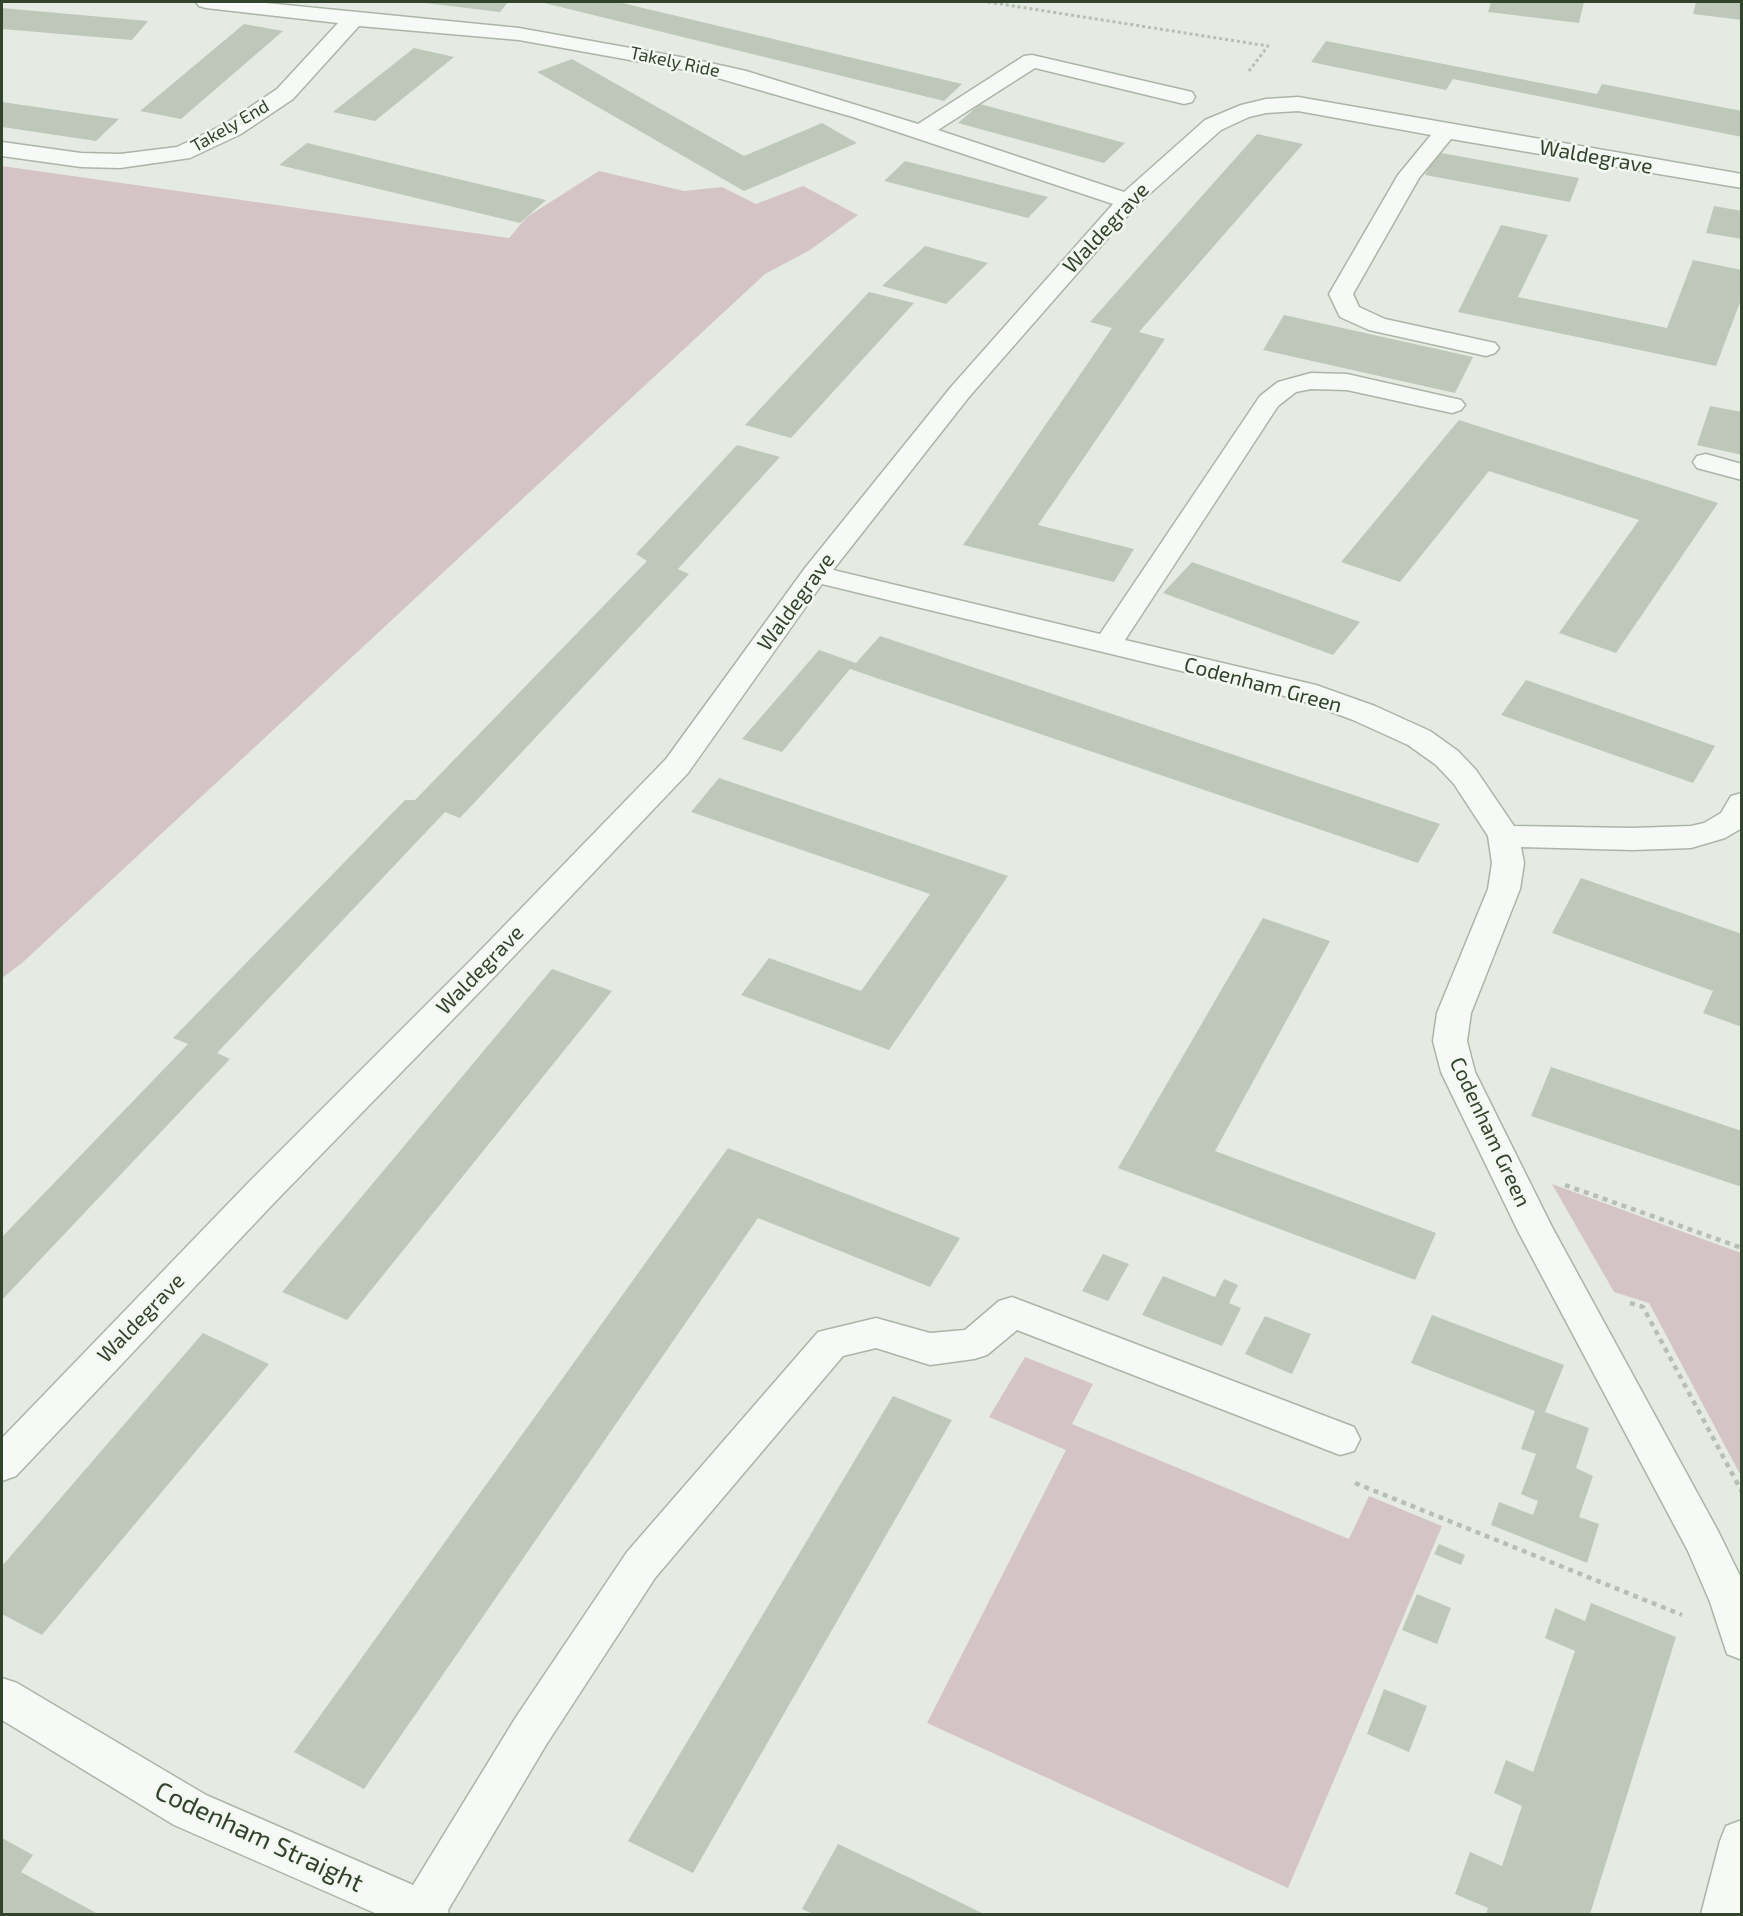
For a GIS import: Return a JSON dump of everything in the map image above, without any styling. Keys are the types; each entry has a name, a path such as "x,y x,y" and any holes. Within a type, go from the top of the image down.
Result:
{"street":[{"name":"Takely Ride","path":"206,2 354,19 519,34 638,54 738,76 920,132 1128,201"},
{"name":"Takely End","path":"2,149 81,160 110,161 182,153 233,129 285,94 354,19"},
{"path":"920,132 1032,61 1184,97"},
{"name":"Waldegrave","path":"2,1464 677,766 815,574 968,383 1128,201 1213,126 1232,115 1266,106 1298,104 1742,181"},
{"path":"1446,131 1409,175 1341,294 1349,312 1378,325 1486,348"},
{"path":"1107,645 1269,401 1287,387 1311,381 1347,382 1452,405"},
{"path":"1706,462 1742,472"},
{"name":"Codenham Green","path":"815,574 1306,692 1364,713 1419,738 1447,758 1465,777 1491,813 1504,836 1508,862 1504,889 1454,1013 1450,1041 1458,1072 1536,1231 1704,1543 1731,1602 1741,1640"},
{"path":"1504,836 1633,839 1691,837 1714,831 1732,820 1742,803"},
{"path":"424,1913 572,1666 641,1565 831,1343 876,1333 930,1349 974,1344 1012,1312 1340,1439"},
{"name":"Codenham Straight","path":"2,1697 190,1810 424,1913"},
{"path":"1723,1914 1742,1841"}],"path":[{"path":"988,2 1268,46 1219,108 1232,115"},
{"path":"1564,1185 1742,1248"},
{"path":"1340,1439 1354,1483 1741,1640"}],"shaded area":[{"path":"2,166 509,238 527,217 599,171 684,191 722,187 756,204 803,186 858,215 810,250 765,274 22,963 2,978"},
{"path":"1552,1184 1741,1253 1741,1476 1649,1303 1614,1292"},
{"path":"1025,1357 1093,1384 1072,1424 1349,1539 1369,1496 1442,1526 1288,1888 927,1723 1066,1450 989,1417"}],"building":[{"path":"417,2 508,2 500,12"},
{"path":"540,2 618,2 962,84 944,101"},
{"path":"1491,2 1584,2 1579,23 1488,12"},
{"path":"1696,2 1742,2 1742,20 1693,14"},
{"path":"2,8 148,21 132,40 2,29"},
{"path":"244,24 283,31 181,119 140,111"},
{"path":"1326,41 1597,94 1602,84 1742,111 1742,137 1453,79 1446,90 1311,62"},
{"path":"414,48 454,57 375,121 333,112"},
{"path":"572,59 744,156 822,123 857,143 744,191 537,72"},
{"path":"2,102 119,119 96,141 2,127"},
{"path":"980,104 1125,143 1104,163 958,123"},
{"path":"1257,134 1303,144 1139,332 1165,339 1038,525 1134,549 1114,582 963,545 1112,328 1090,322"},
{"path":"307,143 546,200 520,223 279,165"},
{"path":"1436,152 1579,178 1570,202 1425,175"},
{"path":"905,161 1048,197 1028,218 884,181"},
{"path":"1714,206 1742,211 1742,239 1706,233"},
{"path":"1501,225 1548,235 1518,297 1667,328 1693,260 1742,270 1742,297 1716,366 1458,312"},
{"path":"925,246 988,263 946,304 882,286"},
{"path":"869,292 914,303 791,438 745,425"},
{"path":"1284,315 1473,357 1455,393 1263,350"},
{"path":"1710,406 1742,412 1742,455 1697,445"},
{"path":"1459,420 1718,503 1616,653 1559,633 1639,520 1489,471 1400,582 1341,562"},
{"path":"737,445 780,457 678,569 689,574 460,818 445,812 217,1053 230,1059 2,1300 2,1237 188,1044 173,1038 405,800 415,800 647,561 636,554"},
{"path":"1192,562 1360,622 1333,655 1163,593"},
{"path":"880,636 1440,824 1418,863 850,669 782,752 742,739 819,650 856,663"},
{"path":"1526,680 1715,746 1693,783 1501,715"},
{"path":"719,778 1008,876 889,1050 741,995 769,958 861,991 930,894 691,812"},
{"path":"1581,878 1742,934 1742,1027 1703,1013 1713,991 1552,933"},
{"path":"1263,918 1330,941 1215,1151 1436,1233 1415,1280 1118,1168"},
{"path":"552,969 612,991 347,1320 282,1292"},
{"path":"1551,1067 1742,1131 1742,1187 1531,1116"},
{"path":"728,1148 960,1238 930,1287 758,1218 364,1789 294,1752"},
{"path":"1103,1254 1129,1264 1108,1301 1082,1291"},
{"path":"1163,1276 1215,1297 1224,1279 1238,1285 1229,1303 1241,1308 1222,1346 1142,1315"},
{"path":"1432,1315 1564,1365 1545,1412 1589,1428 1576,1468 1593,1476 1579,1517 1599,1524 1587,1563 1491,1525 1499,1502 1533,1515 1538,1501 1521,1494 1536,1454 1521,1449 1535,1411 1411,1363"},
{"path":"1265,1316 1311,1334 1292,1374 1245,1354"},
{"path":"203,1333 269,1364 42,1635 2,1614 2,1566"},
{"path":"893,1396 952,1420 693,1873 628,1841"},
{"path":"1439,1544 1465,1555 1461,1565 1434,1554"},
{"path":"1417,1594 1451,1608 1437,1644 1402,1630"},
{"path":"1591,1603 1676,1637 1590,1914 1486,1914 1488,1908 1455,1894 1470,1852 1502,1866 1522,1806 1494,1793 1506,1760 1533,1772 1575,1651 1545,1638 1555,1608 1585,1621"},
{"path":"1384,1689 1427,1706 1409,1752 1367,1734"},
{"path":"2,1838 33,1855 21,1872 98,1914 2,1914"},
{"path":"838,1844 984,1914 813,1914 802,1909"}]}
